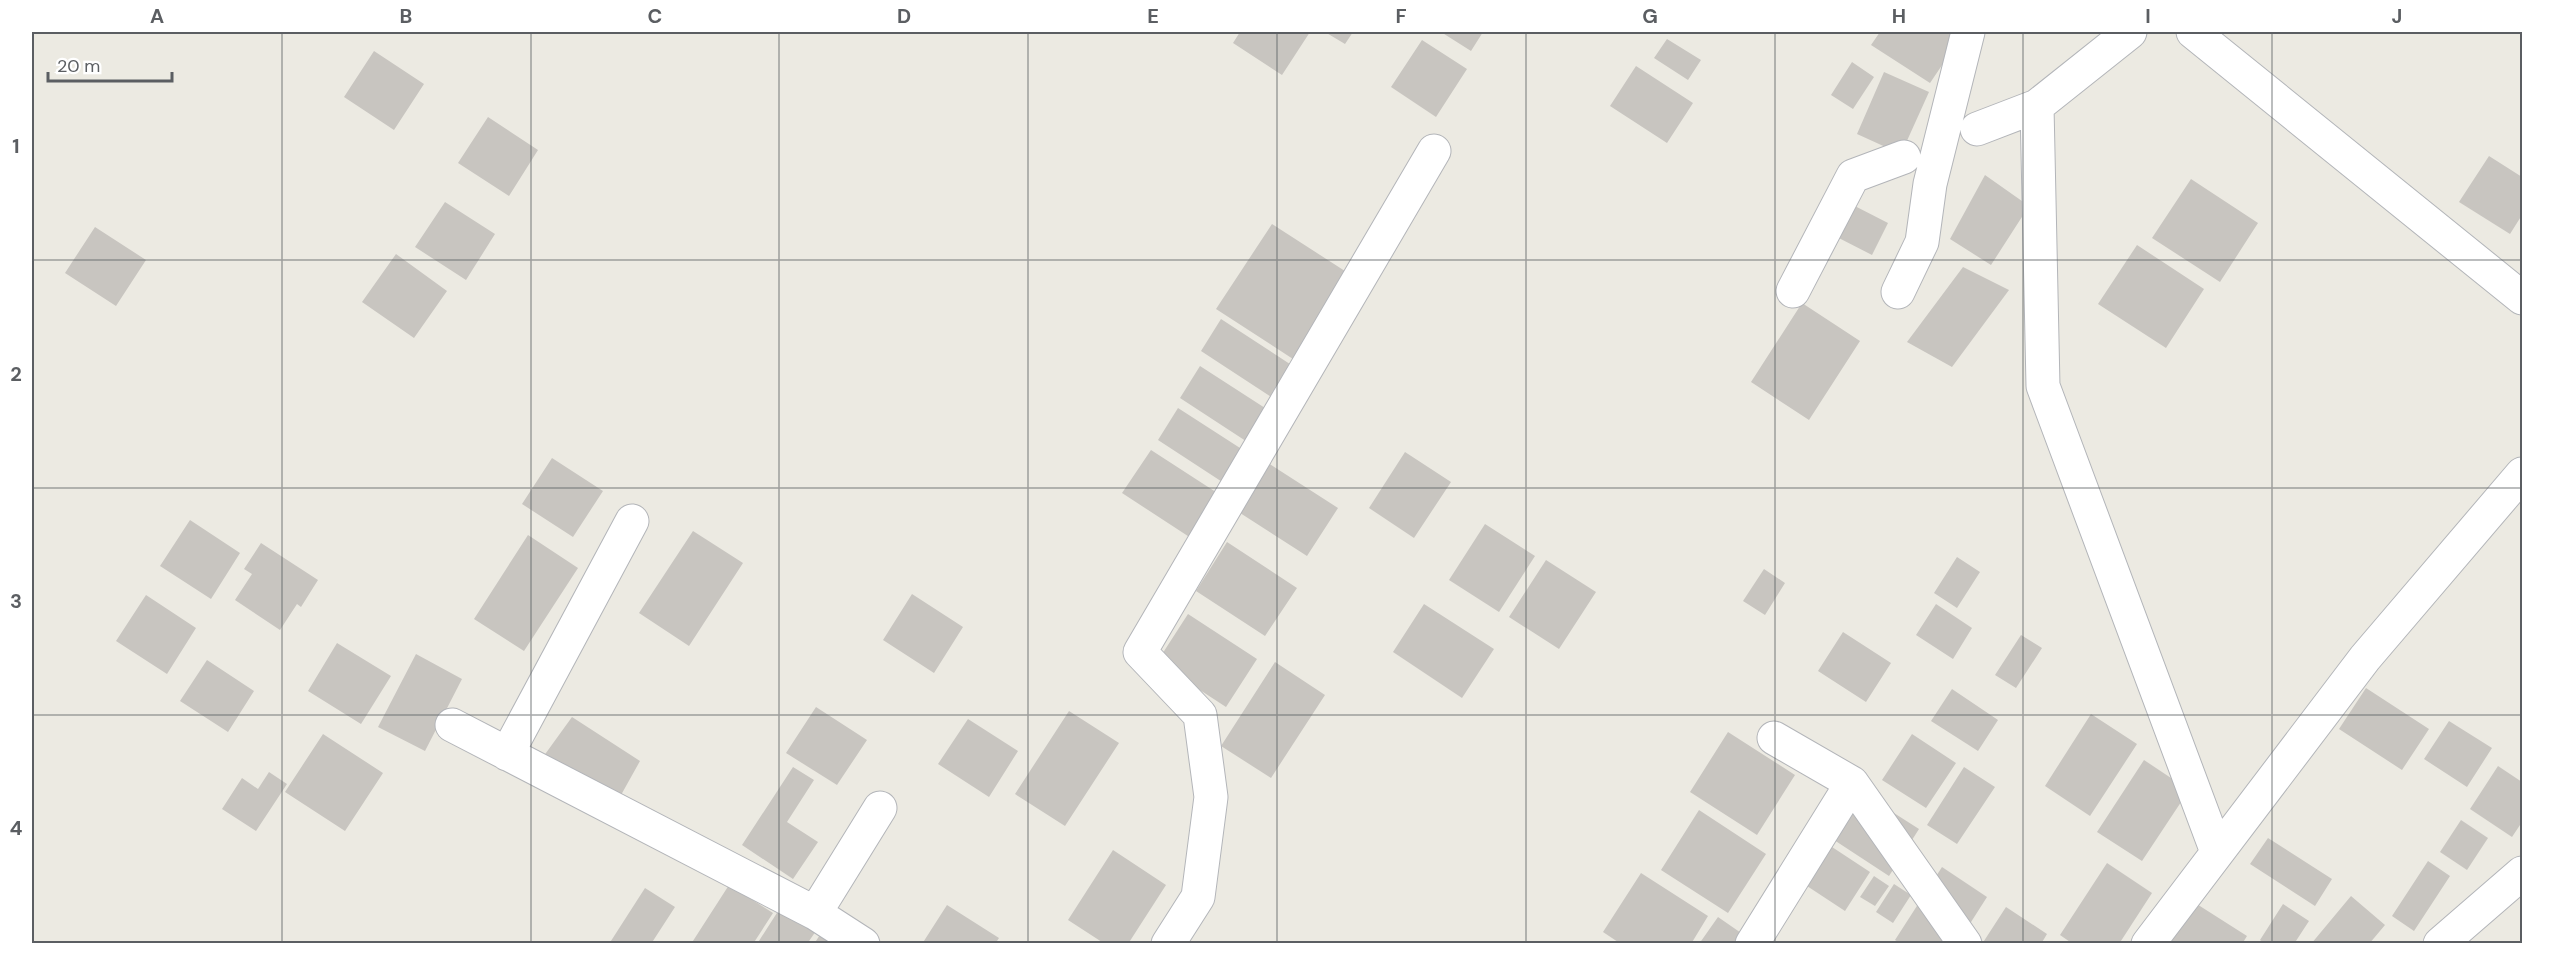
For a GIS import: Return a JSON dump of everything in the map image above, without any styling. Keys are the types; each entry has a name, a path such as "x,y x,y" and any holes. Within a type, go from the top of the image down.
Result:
{"street":[{"path":"1898,292 1922,242 1930,184 1968,32"},
{"path":"1977,129 2037,106 2130,32"},
{"path":"2193,32 2523,298"},
{"path":"2037,106 2043,386 2217,852"},
{"path":"1168,944 1198,897 1211,797 1200,715 1140,652 1434,152"},
{"path":"1793,291 1852,176 1904,157"},
{"path":"2148,944 2365,658 2523,474"},
{"path":"507,754 632,520"},
{"path":"452,725 816,913 863,944"},
{"path":"1774,738 1852,783 1965,944"},
{"path":"1752,944 1852,783"},
{"path":"816,913 880,808"},
{"path":"2447,942 2523,873"}],"building":[{"path":"1240,32 1310,32 1282,75 1233,43"},
{"path":"1325,32 1353,32 1345,44"},
{"path":"1441,32 1483,32 1471,51"},
{"path":"1880,32 1959,32 1963,34 1930,83 1871,45"},
{"path":"1667,39 1701,60 1688,80 1654,58"},
{"path":"1422,40 1467,69 1436,117 1391,87"},
{"path":"374,51 424,84 394,130 344,97"},
{"path":"1852,62 1874,77 1853,109 1831,95"},
{"path":"1636,66 1693,103 1667,143 1610,106"},
{"path":"1884,72 1929,92 1901,154 1857,134"},
{"path":"488,117 538,150 509,196 458,163"},
{"path":"2489,156 2522,177 2522,215 2510,234 2459,202"},
{"path":"1985,175 2029,206 1991,265 1950,239"},
{"path":"2191,179 2258,223 2220,282 2152,238"},
{"path":"445,202 495,234 466,280 415,247"},
{"path":"1847,202 1888,223 1872,255 1831,234"},
{"path":"1272,224 1348,273 1293,359 1216,309"},
{"path":"95,227 146,260 116,306 65,273"},
{"path":"2137,245 2204,289 2166,348 2098,304"},
{"path":"396,254 447,291 414,338 362,302"},
{"path":"1963,267 2009,290 1952,367 1907,342"},
{"path":"1802,303 1860,341 1809,420 1751,382"},
{"path":"1221,319 1296,368 1276,400 1201,351"},
{"path":"1200,366 1276,415 1255,447 1180,398"},
{"path":"1178,408 1254,457 1233,489 1158,440"},
{"path":"1151,450 1222,496 1194,540 1122,493"},
{"path":"1405,452 1451,482 1414,538 1369,508"},
{"path":"552,458 603,491 573,537 522,504"},
{"path":"1268,463 1338,508 1307,556 1237,511"},
{"path":"190,520 240,553 211,599 160,566"},
{"path":"1485,524 1535,556 1499,612 1449,580"},
{"path":"693,531 743,563 689,646 639,613"},
{"path":"528,535 578,568 524,651 474,619"},
{"path":"1227,542 1297,588 1265,636 1196,591"},
{"path":"261,543 318,580 301,607 297,604 280,630 235,600 252,574 244,569"},
{"path":"1957,557 1980,572 1957,608 1934,593"},
{"path":"1546,560 1596,592 1559,649 1509,617"},
{"path":"1764,569 1785,583 1765,615 1743,601"},
{"path":"912,594 963,627 934,673 883,640"},
{"path":"146,595 196,628 167,674 116,641"},
{"path":"1424,604 1494,649 1462,698 1393,652"},
{"path":"1936,604 1972,628 1953,659 1916,635"},
{"path":"1188,614 1257,659 1226,707 1157,662"},
{"path":"1843,632 1891,663 1866,702 1818,671"},
{"path":"2021,635 2042,648 2016,688 1995,675"},
{"path":"337,643 391,676 361,724 308,691"},
{"path":"416,654 462,679 425,751 378,727"},
{"path":"207,660 254,691 228,732 180,701"},
{"path":"1275,662 1325,695 1271,778 1221,746"},
{"path":"2366,688 2429,729 2402,770 2339,729"},
{"path":"1952,689 1998,720 1978,751 1931,721"},
{"path":"816,707 867,740 837,785 786,753"},
{"path":"1069,711 1119,743 1065,826 1015,794"},
{"path":"2091,714 2137,744 2090,816 2045,786"},
{"path":"572,717 640,761 616,804 538,764"},
{"path":"968,719 1018,751 989,797 938,764"},
{"path":"2449,721 2492,748 2467,787 2424,759"},
{"path":"1728,732 1795,775 1757,835 1690,792"},
{"path":"323,734 383,773 345,831 285,792"},
{"path":"1912,734 1956,763 1926,808 1882,780"},
{"path":"2144,760 2189,790 2142,861 2097,832"},
{"path":"2498,766 2522,782 2522,822 2512,837 2470,809"},
{"path":"793,767 814,780 787,822 818,842 793,879 742,845"},
{"path":"1964,767 1995,787 1957,844 1927,825"},
{"path":"269,772 287,784 256,831 222,809 242,778 258,789"},
{"path":"1861,792 1919,829 1889,876 1831,838"},
{"path":"1699,810 1766,854 1728,913 1661,870"},
{"path":"2461,820 2488,838 2467,870 2440,852"},
{"path":"2268,838 2332,879 2315,906 2250,864"},
{"path":"1832,847 1870,872 1845,911 1807,886"},
{"path":"1113,850 1166,885 1128,944 1105,944 1068,920"},
{"path":"2428,861 2450,876 2414,931 2392,916"},
{"path":"2107,863 2152,893 2119,944 2073,944 2060,935"},
{"path":"1942,867 1987,897 1957,944 1901,944 1895,940"},
{"path":"1641,873 1708,916 1691,944 1621,944 1603,932"},
{"path":"1874,876 1889,886 1875,906 1860,897"},
{"path":"1894,884 1911,895 1893,923 1876,912"},
{"path":"729,885 773,913 753,944 691,944"},
{"path":"645,888 675,907 651,944 609,944"},
{"path":"2351,896 2385,925 2369,944 2311,944"},
{"path":"2192,901 2247,936 2242,944 2173,944 2167,940"},
{"path":"2283,904 2309,921 2294,944 2265,944 2260,940"},
{"path":"782,905 818,928 807,944 757,944"},
{"path":"947,905 999,938 995,944 922,944"},
{"path":"2006,907 2047,934 2041,944 1982,944"},
{"path":"1718,917 1744,935 1738,944 1699,944"},
{"path":"827,924 838,944 814,944"}]}
